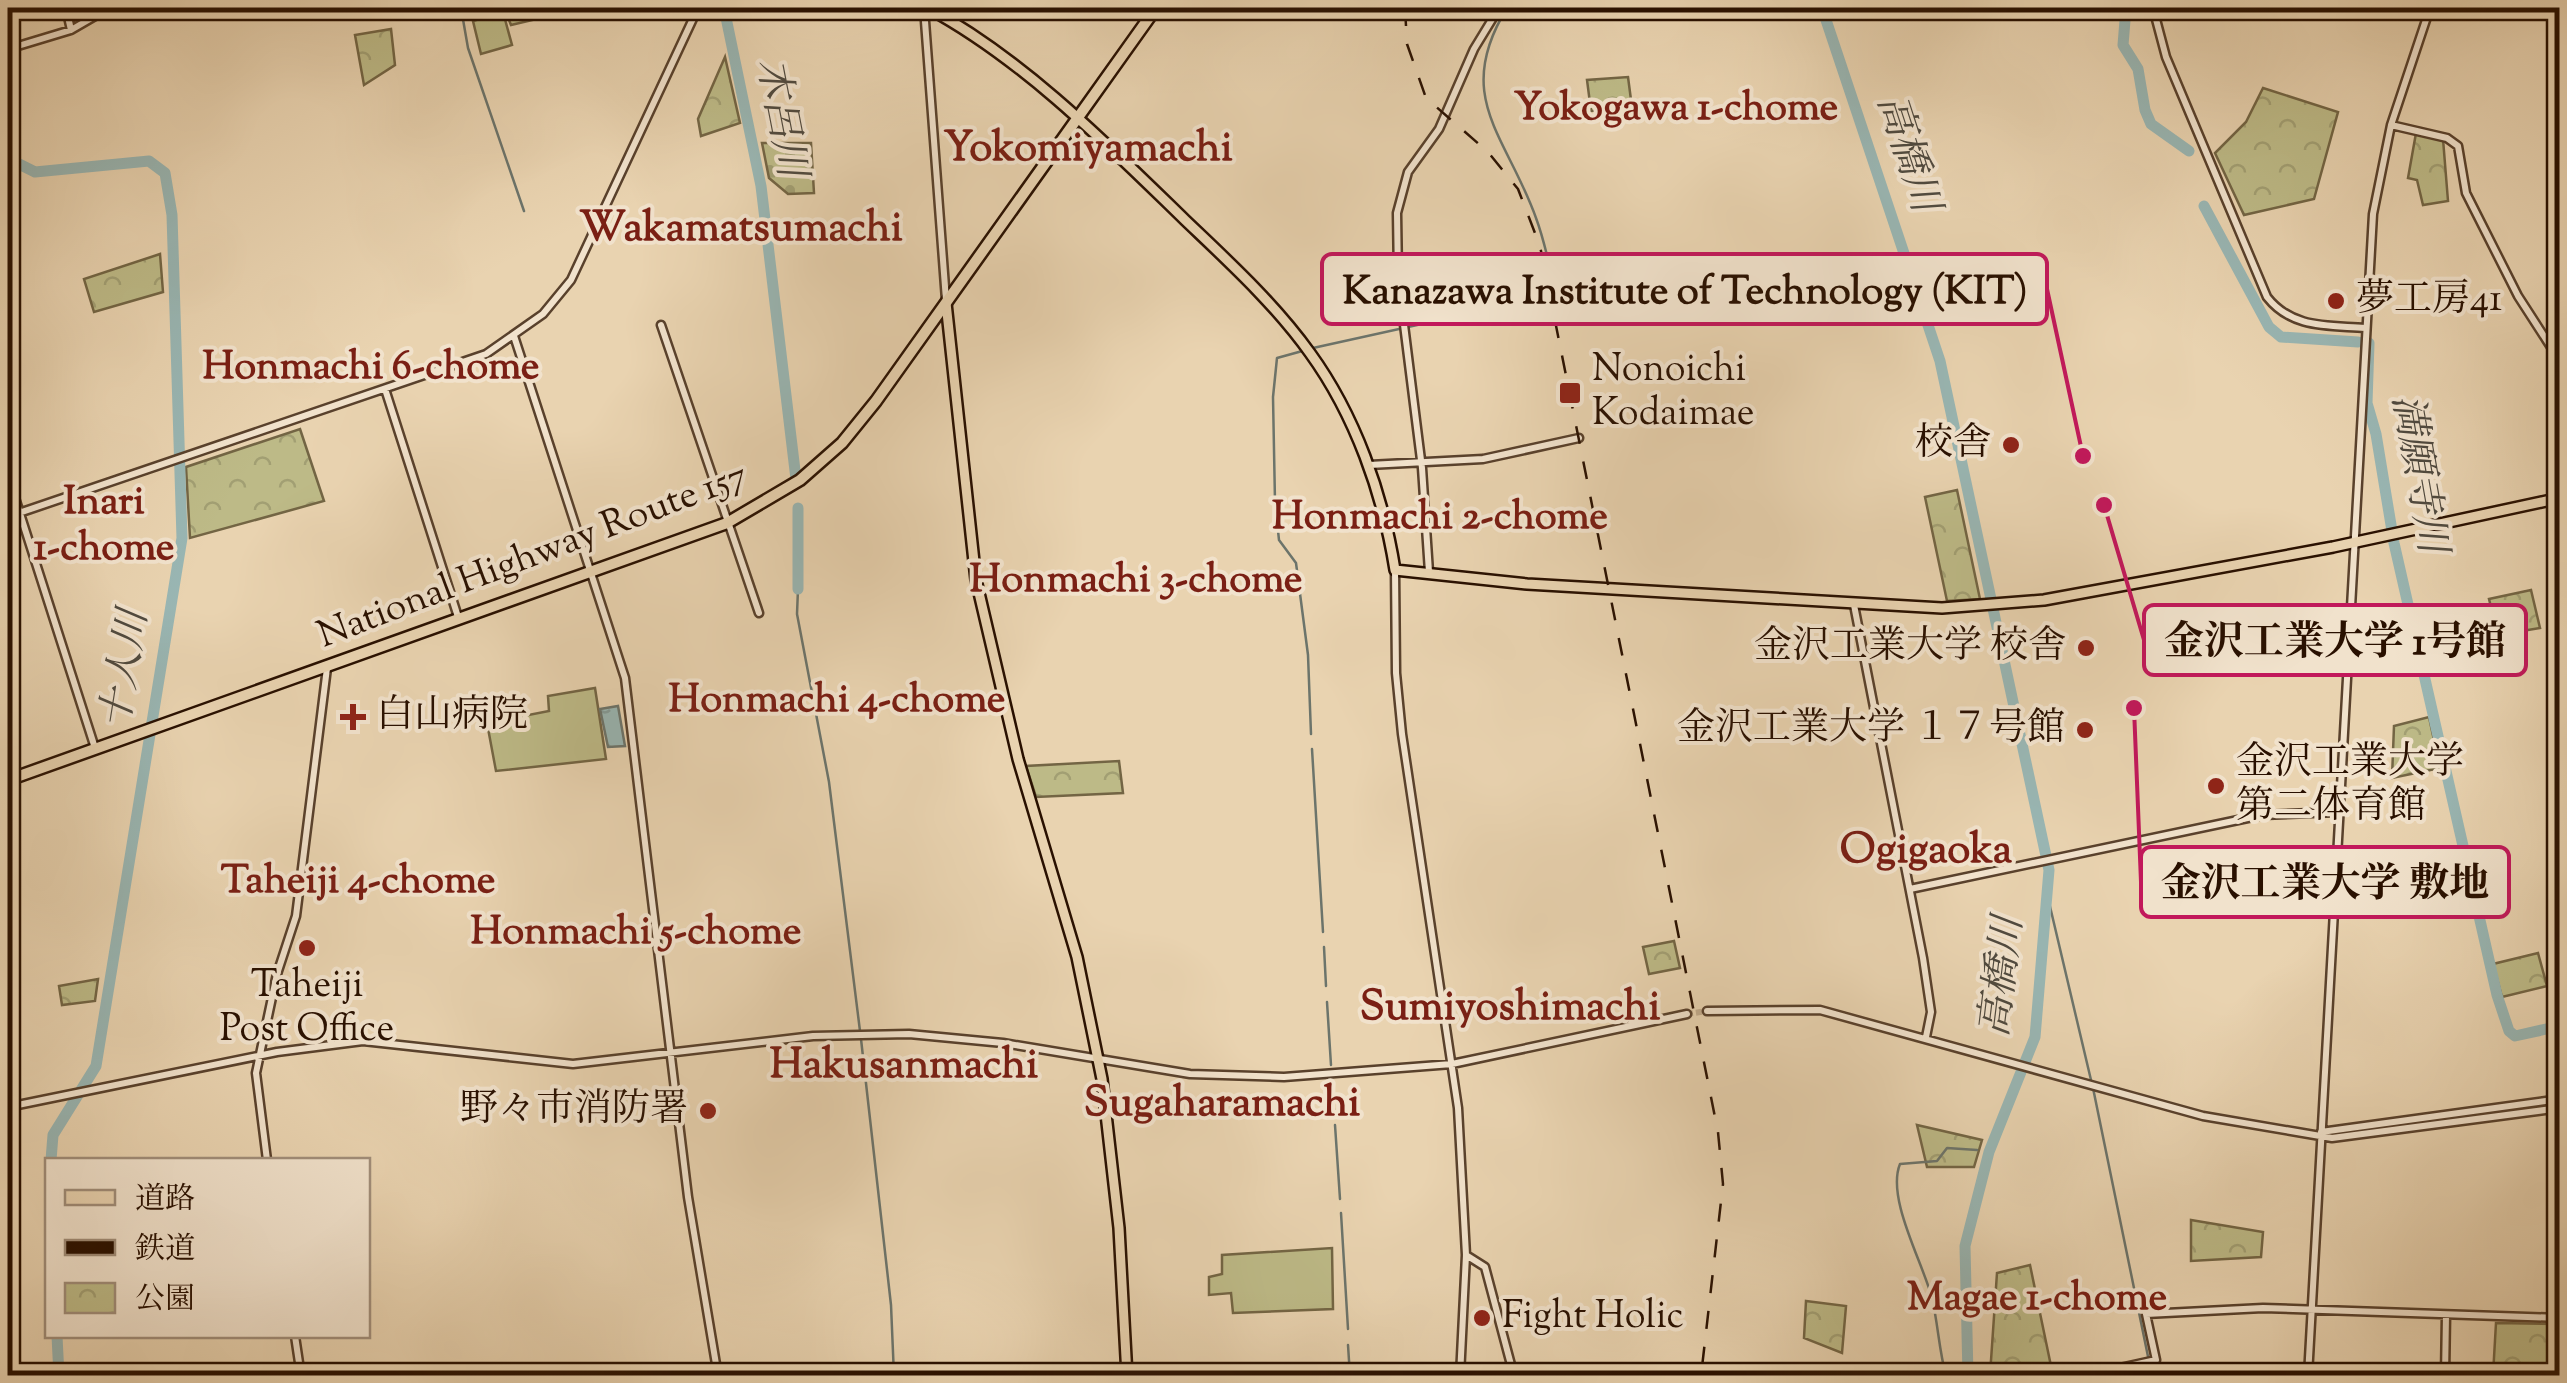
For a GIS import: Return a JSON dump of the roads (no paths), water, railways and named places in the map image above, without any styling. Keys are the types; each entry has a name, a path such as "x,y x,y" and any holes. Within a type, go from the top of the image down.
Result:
{"highway":[{"name":"National Highway Route 157","path":"8,780 591,575 727,523 768,503 842,443 1156,8"}],"main road":[{"path":"926,8 958,24 1078,120 1278,312 1308,350 1368,465 1381,502 1394,570 1527,584 1854,605 1979,606 2352,544 2560,498"},
{"path":"946,303 973,566 1018,759 1078,957 1098,1062 1118,1218 1127,1376"}],"street":[{"path":"66,8 71,30"},
{"path":"8,50 71,30 109,8"},
{"path":"19,513 486,354 514,336 543,314 588,251 698,8"},
{"path":"926,8 946,303"},
{"path":"1428,572 1421,463 1396,230 1408,172 1439,129 1474,49 1499,8"},
{"path":"2154,8 2166,57 2267,297 2277,310 2302,323 2366,328"},
{"path":"2308,1376 2372,214 2391,125 2430,8"},
{"path":"2391,125 2448,138 2458,146 2466,193 2518,296 2560,361"},
{"path":"661,325 759,613"},
{"path":"514,336 626,678 693,1231 718,1376"},
{"path":"385,389 459,622"},
{"path":"1368,465 1505,456 1579,438"},
{"path":"8,476 96,749"},
{"path":"1394,570 1396,673 1402,734 1452,1064 1466,1255 1460,1376"},
{"path":"1854,605 1931,1012 1926,1037"},
{"path":"267,1158 255,1076 277,974 296,916 327,668"},
{"path":"1910,889 2288,811 2338,812"},
{"path":"1707,1010 1820,1010 2203,1116 2272,1130 2320,1133 2560,1099"},
{"path":"8,1107 259,1057 363,1041 573,1064 858,1034 956,1037 1098,1062 1236,1077 1452,1064 1687,1014"},
{"path":"2320,1133 2332,1138 2360,1136 2560,1108"},
{"path":"1466,1255 1485,1267 1514,1376"},
{"path":"2083,1376 2156,1360 2146,1314 2312,1309 2560,1318"},
{"path":"2445,1376 2446,1316"},
{"path":"294,1338 302,1376"}],"water":[{"path":"618,706 625,746 608,747 600,709"}],"waterway":[{"path":"461,8 468,48 524,211"},
{"name":"木呂川","path":"724,8 761,186 796,479"},
{"path":"1507,8 1491,39 1484,67 1484,92 1490,116 1539,227 1556,294 1551,296"},
{"name":"高橋川","path":"1822,8 1940,361 2049,870 2035,1037 1989,1152 1965,1246 1968,1376"},
{"name":"満願寺川","path":"2126,8 2123,45 2138,69 2151,124 2189,151"},
{"name":"十人川","path":"8,144 13,161 35,172 149,161 165,173 172,215 182,538 96,1066 53,1135 51,1158"},
{"name":"満願寺川","path":"2204,206 2269,327 2281,337 2358,342"},
{"path":"1313,348 1549,296"},
{"name":"満願寺川","path":"2369,343 2367,403 2394,543 2497,995 2509,1031 2515,1036 2560,1026"},
{"path":"1306,350 1277,358 1273,397 1279,540 1296,563 1308,655 1311,734"},
{"name":"木呂川","path":"798,508 798,589"},
{"path":"798,589 797,614 829,782 860,1031"},
{"path":"1312,749 1323,932"},
{"path":"2048,898 2091,1080"},
{"path":"1324,947 1326,986"},
{"path":"1327,1002 1331,1065"},
{"path":"861,1039 891,1305 894,1376"},
{"path":"1332,1083 1334,1111"},
{"path":"2093,1088 2152,1376"},
{"path":"1335,1125 1340,1199"},
{"path":"1946,1376 1932,1298 1902,1212 1897,1178 1900,1164 1937,1161 1947,1148 1977,1150"},
{"path":"1341,1213 1348,1329"},
{"name":"十人川","path":"57,1338 59,1376"},
{"path":"1348,1345 1350,1376"}],"tunnel":[{"path":"1687,1014 1707,1011"}],"railway":[{"path":"1405,8 1407,44 1426,98 1488,152 1518,189 1540,246 1718,1132 1723,1184 1701,1376"}],"place":[{"name":"夢工房41","path":"2336,301"},
{"name":"Nonoichi Kodaimae","path":"1570,393"},
{"name":"校舎","path":"2011,445"},
{"name":"Kanazawa Institute of Technology (KIT)","path":"2083,456"},
{"name":"金沢工業大学 1号館","path":"2104,505"},
{"name":"金沢工業大学 校舎","path":"2086,648"},
{"name":"金沢工業大学 敷地","path":"2134,708"},
{"name":"白山病院","path":"353,717"},
{"name":"金沢工業大学 １７号館","path":"2085,730"},
{"name":"金沢工業大学 第二体育館","path":"2216,786"},
{"name":"Taheiji Post Office","path":"307,948"},
{"name":"野々市消防署","path":"708,1111"},
{"name":"Fight Holic","path":"1482,1318"}],"district":[{"name":"Yokogawa 1-chome","path":"1676,109"},
{"name":"Yokomiyamachi","path":"1088,150"},
{"name":"Wakamatsumachi","path":"741,230"},
{"name":"Honmachi 6-chome","path":"371,368"},
{"name":"Honmachi 2-chome","path":"1440,518"},
{"name":"Inari 1-chome","path":"104,526"},
{"name":"Honmachi 3-chome","path":"1136,581"},
{"name":"Honmachi 4-chome","path":"837,701"},
{"name":"Ogigaoka","path":"1926,852"},
{"name":"Taheiji 4-chome","path":"358,882"},
{"name":"Honmachi 5-chome","path":"636,933"},
{"name":"Sumiyoshimachi","path":"1510,1009"},
{"name":"Hakusanmachi","path":"904,1067"},
{"name":"Sugaharamachi","path":"1222,1105"},
{"name":"Magae 1-chome","path":"2037,1299"}]}
